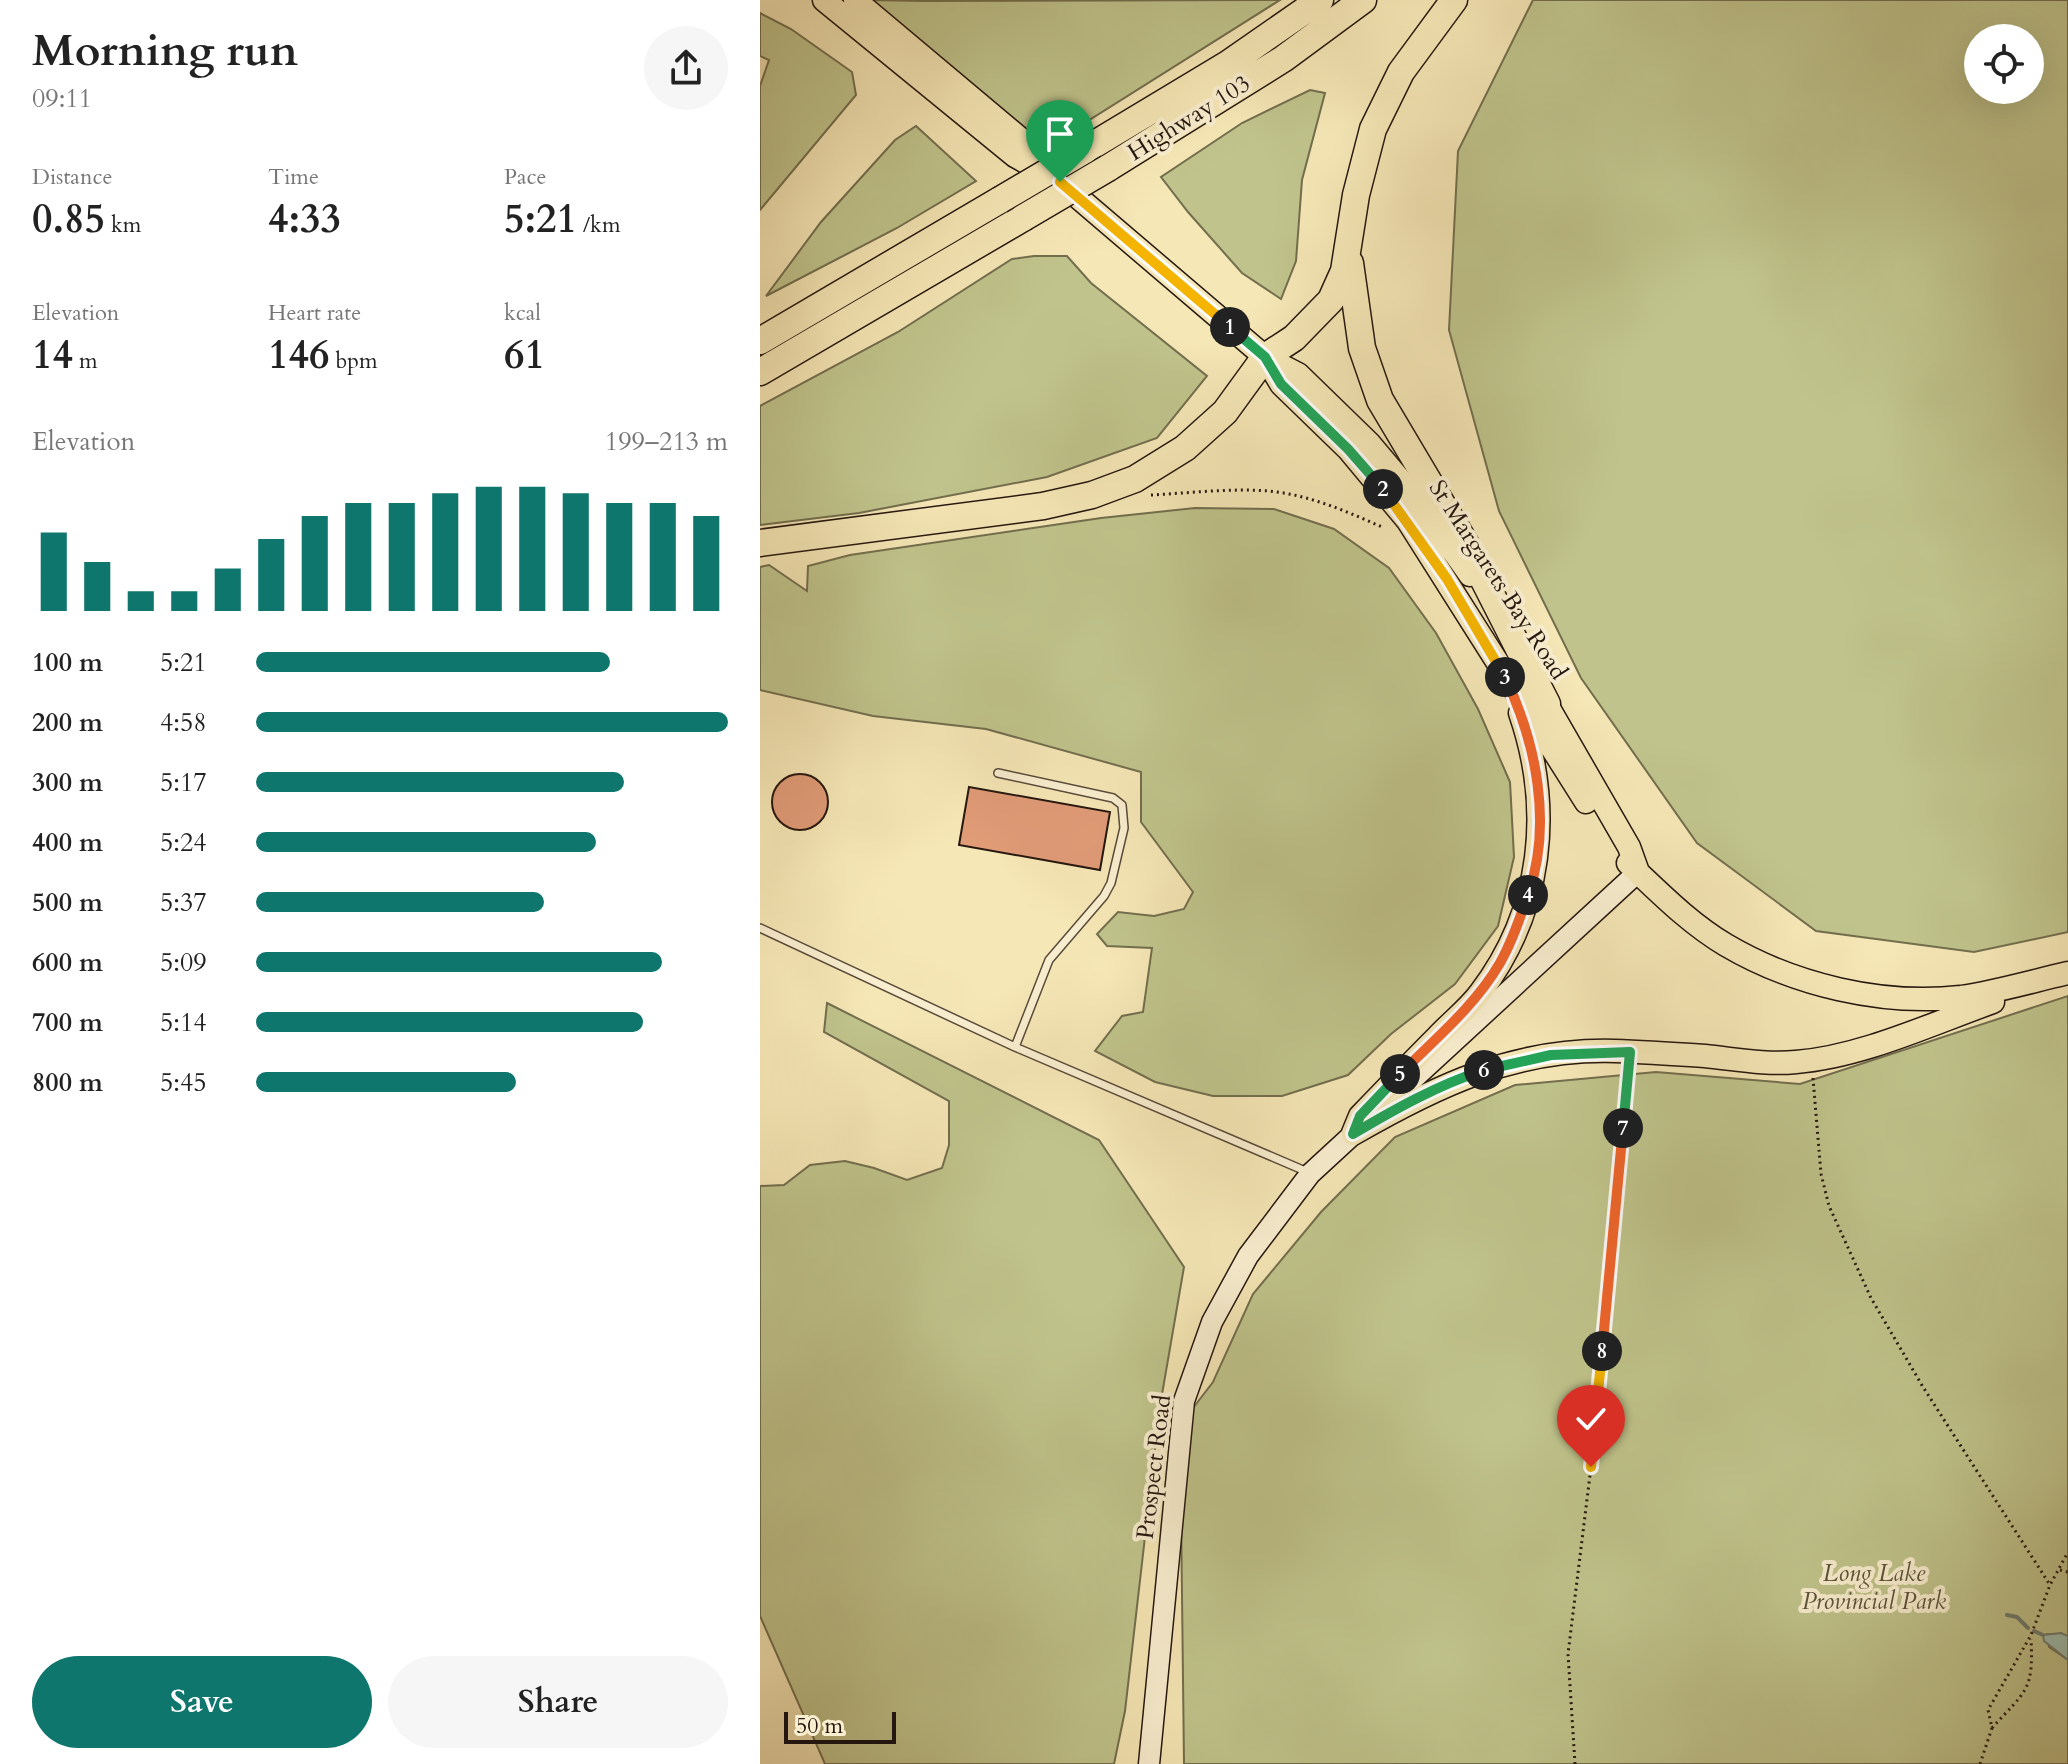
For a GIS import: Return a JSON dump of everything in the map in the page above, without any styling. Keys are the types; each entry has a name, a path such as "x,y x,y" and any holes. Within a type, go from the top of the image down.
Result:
{"highway":[{"name":"Highway 103","path":"760,341 1228,64 1320,0"},
{"name":"Highway 103","path":"760,372 1108,168 1269,68 1363,0"},
{"path":"760,543 1043,506 1135,479 1185,448 1225,412 1265,357 1301,331 1331,300 1344,271 1356,195 1373,129 1401,72 1454,0"},
{"path":"1348,239 1356,322 1380,400 1465,543 1547,704"},
{"path":"760,327 877,273"}],"main road":[{"name":"St Margarets Bay Road","path":"824,0 1015,156 1060,182"},
{"name":"St Margarets Bay Road","path":"855,0 1029,146 1060,182 1265,357 1298,374 1370,444 1410,490 1467,570 1629,847 1638,872"},
{"name":"St Margarets Bay Road","path":"1265,357 1281,384 1348,449 1408,521 1618,854 1678,911 1725,945 1763,963 1836,989 1887,998 1964,996 2068,974"},
{"path":"1353,1134 1360,1116 1477,996 1509,945 1530,889 1540,831 1536,772 1521,714 1497,660"},
{"name":"Prospect Road","path":"1149,1764 1184,1401 1212,1322 1248,1256 1310,1174 1638,872"},
{"path":"1353,1134 1434,1090 1490,1068 1551,1055 1630,1052 1750,1062 1797,1062 1842,1054 1885,1041 2068,974"}],"lane":[{"path":"998,773 1113,798 1122,805 1124,828 1111,883 1104,896 1049,960 1015,1047"},
{"path":"760,928 1015,1047 1310,1174"}],"path":[{"path":"1151,495 1271,491 1329,505 1382,527"},
{"path":"1575,1764 1568,1654 1591,1467 1630,1052"},
{"path":"1812,1059 1821,1174 1829,1206 1846,1244 1871,1298 1923,1387 2050,1585"},
{"path":"1992,1728 1988,1710 2031,1635 2050,1585 2068,1552"},
{"path":"2060,1570 2068,1572"},
{"path":"1980,1764 1992,1728 2026,1692 2033,1668 2031,1635"}],"green space":[{"path":"871,0 1280,0 1048,146 959,77"},
{"path":"1533,0 2068,0 2068,932 1974,952 1816,931 1697,843 1581,678 1499,511 1449,330 1458,151"},
{"path":"760,13 791,29 852,72 856,95 760,210 760,86 769,60 760,56"},
{"path":"1310,90 1325,93 1302,180 1296,261 1281,299 1242,273 1161,177 1242,123"},
{"path":"916,126 976,181 897,228 766,296 821,222 895,140"},
{"path":"1067,256 1091,283 1207,376 1157,438 1047,477 859,513 760,525 760,406 898,332 1012,259"},
{"path":"1195,508 1274,509 1334,529 1389,568 1436,633 1478,709 1510,782 1514,857 1498,926 1455,984 1391,1034 1348,1075 1282,1096 1213,1096 1155,1082 1095,1051 1122,1016 1143,1012 1152,948 1107,946 1097,934 1118,912 1154,916 1184,909 1193,892 1141,822 1141,772 986,729 873,716 760,690 760,567 769,565 807,591 808,566 850,555 1101,518"},
{"name":"Long Lake Provincial Park","path":"2068,996 2068,1636 2047,1634 2049,1647 2068,1660 2068,1764 1184,1764 1180,1425 1213,1382 1253,1294 1321,1212 1395,1137 1515,1085 1656,1072 1800,1084"},
{"path":"827,1003 1099,1140 1184,1267 1160,1406 1125,1711 1114,1764 825,1764 760,1616 760,1186 784,1185 810,1165 845,1161 907,1180 942,1168 949,1145 949,1101 824,1032"}],"shaded area":[{"path":"2061,1633 2068,1636 2068,1660 2044,1641 2043,1635"}],"building":[{"path":"800,774 820,782 828,802 820,822 800,830 780,822 772,802 780,782"},
{"path":"969,787 1110,812 1100,870 959,845"}],"waterway":[{"path":"2007,1615 2017,1617 2028,1628"},
{"path":"2034,1631 2043,1635"}],"route":[{"path":"1060,182 1265,357 1281,384 1369,472 1425,545 1497,660 1514,696 1536,772 1540,811 1535,871 1523,909 1500,963 1477,996 1360,1116 1353,1134 1463,1076 1490,1068 1551,1055 1630,1052 1591,1467"}]}
